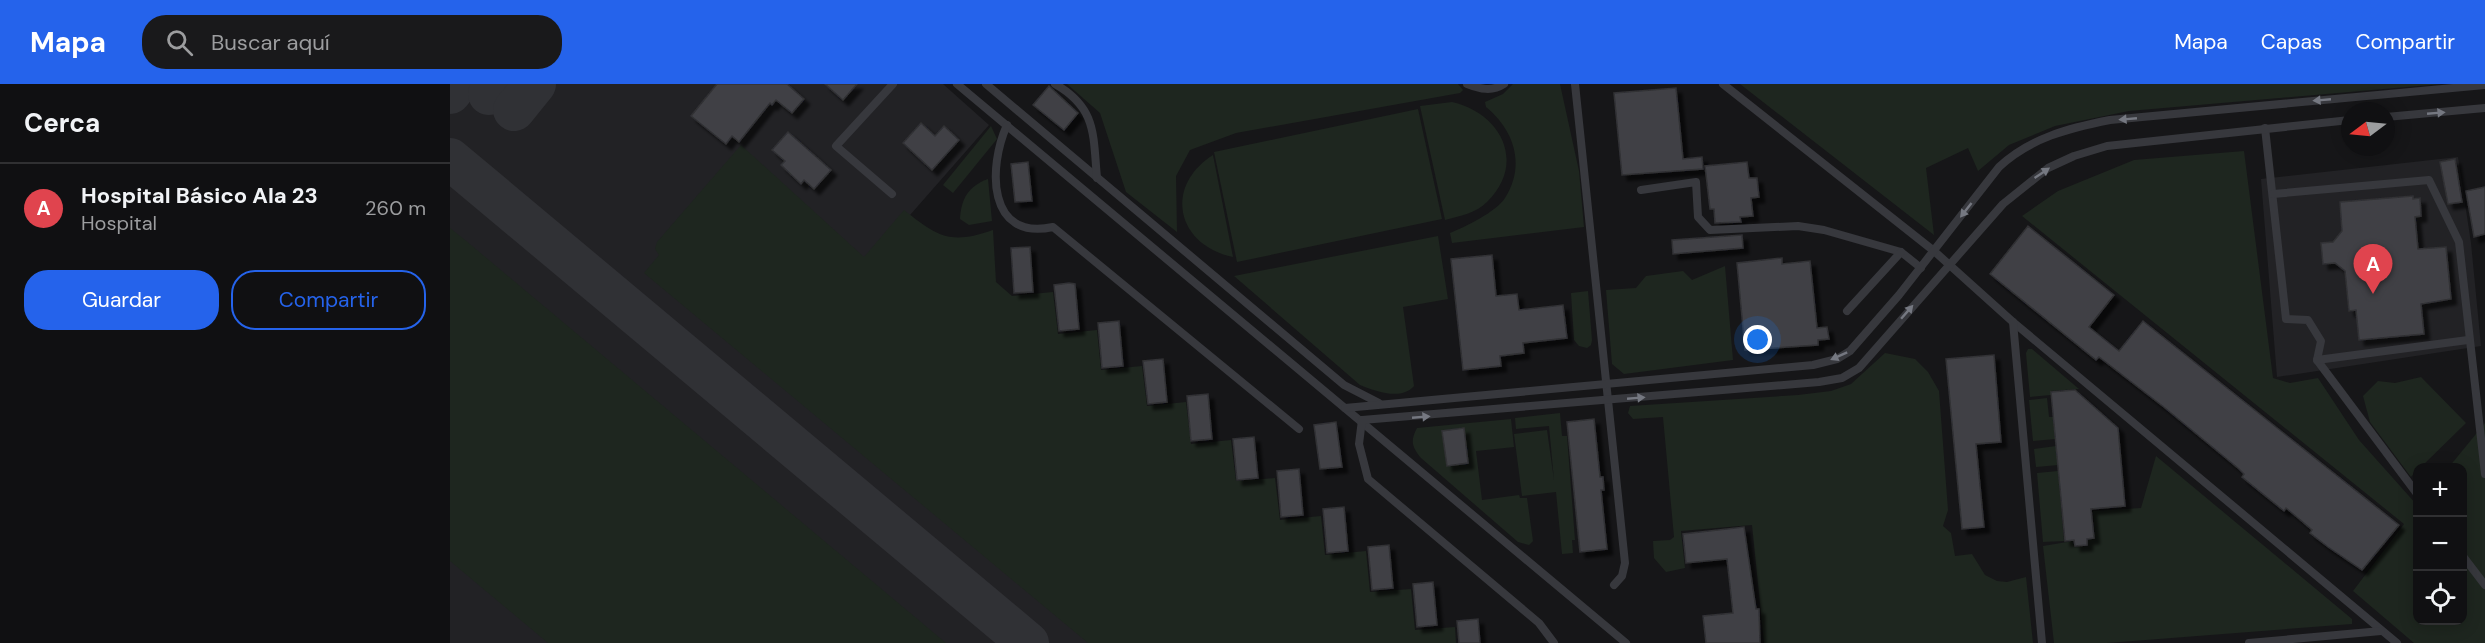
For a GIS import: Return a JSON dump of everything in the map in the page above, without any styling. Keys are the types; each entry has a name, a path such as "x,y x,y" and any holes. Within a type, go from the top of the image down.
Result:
{"lane":[{"path":"892,194 836,146 893,84"},
{"path":"957,84 1362,420 1626,643"},
{"path":"986,84 1344,385 1382,404"},
{"path":"1056,84 1069,92 1087,112 1094,139 1097,178"},
{"path":"1467,84 1479,89 1491,89 1504,84"},
{"path":"1575,84 1610,400 1625,563 1622,576 1614,585"},
{"path":"1723,84 1934,251 2013,322 2397,643"},
{"path":"1346,408 1813,365 1837,359 1850,351 1921,268 1999,167 2016,152 2035,142 2079,126 2122,119 2485,85"},
{"path":"2395,116 2485,108"},
{"path":"1362,420 1399,419 1820,382 1842,378 1859,368 1947,265 2003,204 2048,168 2074,156 2107,146 2341,121"},
{"path":"1007,125 998,145 995,162 997,191 1008,219 1019,227 1038,230 1053,227 1299,429"},
{"path":"2265,128 2286,319 2308,320 2321,341 2317,360 2413,488"},
{"path":"2273,194 2429,180 2459,242 2468,340 2485,474"},
{"path":"1641,190 1696,182 1698,217 1710,230 1798,226 1824,230 1901,252 1921,268"},
{"path":"1847,311 1901,252"},
{"path":"2013,322 2042,643"},
{"path":"2317,360 2468,340"},
{"path":"1396,403 1399,419"},
{"path":"1362,420 1359,444 1368,479 1539,623 1554,643"},
{"path":"2467,560 2485,585"},
{"path":"2249,643 2326,640 2381,631"}],"shaded area":[{"path":"450,84 943,84 989,125 832,304 1233,643 450,643"},
{"path":"1067,84 1458,84 1463,90 1460,93 1236,133 1190,150 1176,176 1177,232 1126,192 1100,113"},
{"path":"1513,84 1560,84 1579,171 1584,227 1452,243 1450,233 1495,209 1505,198 1511,186 1516,161 1514,149 1504,126 1486,107 1485,102 1503,94"},
{"path":"1740,84 2441,84 2129,111 2055,126 2009,145 1978,171 1968,148 1926,168 1934,235"},
{"path":"1452,102 1484,117 1495,128 1503,142 1506,156 1505,171 1499,187 1487,202 1473,211 1445,220 1420,106"},
{"path":"1418,109 1442,219 1237,262 1214,152"},
{"path":"991,126 997,139 953,193 943,185"},
{"path":"741,145 864,257 904,210 926,227 945,236 966,237 993,230 996,282 1012,296 1053,292 1058,334 1097,330 1101,370 1142,366 1147,406 1186,402 1191,444 1231,440 1236,481 1275,478 1280,520 1321,516 1325,555 1366,551 1370,592 1411,589 1415,630 1455,627 1456,643 1088,643 644,273 659,255 655,249 657,242"},
{"path":"2244,151 2273,378 2290,383 2318,378 2359,440 2413,501 2413,625 2467,625 2467,463 2452,463 2485,423 2485,643 2414,643 2353,591 2404,524 2022,216 2058,191 2134,160"},
{"path":"1213,155 1233,257 1214,250 1199,240 1189,228 1183,214 1183,198 1187,183 1197,168"},
{"path":"2458,157 2471,243 2481,346 2277,377 2261,179"},
{"path":"988,179 992,221 969,225 960,219 964,199 971,189"},
{"path":"450,228 946,643 548,643 450,561"},
{"path":"1438,236 1448,299 1403,307 1414,386 1402,393 1388,393 1360,385 1234,276"},
{"path":"1725,266 1733,360 1624,374 1612,364 1606,290 1636,288 1646,276 1683,271 1692,280"},
{"path":"1588,291 1592,340 1591,345 1587,348 1579,346 1574,340 1571,293"},
{"path":"2028,349 2032,349 2079,389 2051,391 2051,395 2030,397 2026,353"},
{"path":"1885,353 1915,359 1928,372 1939,391 1948,510 1943,526 1951,533 1955,556 1972,554 1985,575 1997,581 2007,582 2026,577 2033,643 1764,643 1752,525 1681,531 1685,568 1666,572 1654,558 1653,541 1670,540 1674,537 1663,417 1633,419 1628,413 1630,406 1831,391 1851,384"},
{"path":"2421,377 2466,423 2425,463 2413,463 2411,477 2370,422 2363,396 2378,381 2395,383"},
{"path":"2047,398 2049,417 2053,417 2055,439 2033,441 2029,400"},
{"path":"1560,413 1562,436 1567,436 1575,540 1572,540 1573,553 1562,554 1556,492 1522,496 1514,434 1547,430 1554,480 1549,426 1516,429 1515,418"},
{"path":"1511,419 1514,447 1476,451 1482,500 1519,495 1520,498 1527,498 1533,541 1529,545 1518,542 1421,458 1413,444 1417,428","holes":["1464,428 1468,463 1447,466 1442,431"]},
{"path":"2056,446 2058,465 2036,467 2034,449"},
{"path":"2156,456 2352,619 2352,624 2107,643 2054,643 2043,546 2073,541 2074,547 2088,546 2088,540 2095,539 2093,511 2141,508"},
{"path":"2058,471 2064,541 2043,542 2037,473"}],"building":[{"path":"717,84 787,84 804,99 792,113 776,100 772,105 770,103 739,142 732,136 726,144 691,116"},
{"path":"825,84 857,84 843,100"},
{"path":"1049,86 1078,113 1064,130 1033,105"},
{"path":"1676,88 1683,159 1702,157 1703,169 1622,175 1614,93"},
{"path":"921,123 935,136 944,126 959,140 932,170 903,143"},
{"path":"788,132 831,170 814,189 804,180 801,184 781,165 785,161 772,150"},
{"path":"2455,159 2462,202 2448,204 2440,162"},
{"path":"1028,162 1032,201 1015,202 1011,164"},
{"path":"1747,162 1749,178 1757,178 1759,197 1751,198 1753,216 1740,217 1741,222 1715,223 1714,209 1710,209 1705,166"},
{"path":"2485,187 2485,234 2474,237 2466,191"},
{"path":"2413,196 2413,199 2420,198 2421,216 2415,217 2418,249 2446,247 2451,299 2421,304 2424,334 2359,340 2356,310 2349,311 2345,271 2335,263 2323,264 2321,243 2333,242 2342,231 2340,202"},
{"path":"2028,226 2114,295 2089,327 2119,351 2143,321 2399,525 2362,570 2310,533 2312,530 2286,508 2284,511 2242,477 2244,474 2239,469 2165,408 2099,357 2096,360 1990,274"},
{"path":"1742,235 1743,248 1673,254 1672,240"},
{"path":"1030,247 1033,292 1014,293 1011,248"},
{"path":"1492,255 1496,296 1517,294 1519,310 1563,305 1567,338 1523,343 1524,353 1500,356 1501,366 1463,370 1451,259"},
{"path":"1782,258 1782,264 1810,261 1817,328 1827,327 1829,339 1818,340 1818,345 1745,350 1737,263"},
{"path":"1075,284 1079,329 1059,331 1054,285"},
{"path":"1119,321 1123,366 1102,368 1098,323"},
{"path":"1994,355 2001,442 1976,444 1984,527 1962,529 1946,359"},
{"path":"1163,359 1167,402 1148,404 1143,361"},
{"path":"2075,390 2118,428 2125,506 2091,509 2094,538 2087,539 2087,545 2075,546 2074,540 2065,541 2051,392"},
{"path":"1208,394 1212,439 1191,441 1187,396"},
{"path":"1594,419 1600,477 1603,477 1604,490 1601,490 1607,549 1580,552 1567,422"},
{"path":"1336,422 1342,467 1320,469 1314,425"},
{"path":"1464,428 1468,463 1447,466 1442,431"},
{"path":"1254,437 1258,478 1237,480 1233,439"},
{"path":"1299,469 1303,515 1281,517 1277,471"},
{"path":"1344,507 1348,551 1327,553 1323,509"},
{"path":"1744,527 1756,609 1759,609 1760,643 1706,643 1703,616 1733,613 1727,559 1686,563 1683,534"},
{"path":"1389,545 1393,588 1372,590 1368,547"},
{"path":"1433,582 1437,625 1417,627 1413,584"},
{"path":"1478,619 1480,643 1459,643 1457,621"}],"taxiway":[{"path":"450,93 457,84"},
{"path":"489,94 497,84"},
{"path":"514,110 535,84"},
{"path":"450,159 1028,643"}],"place":[{"name":"Hospital Básico Ala 23","path":"2373,294"}]}
